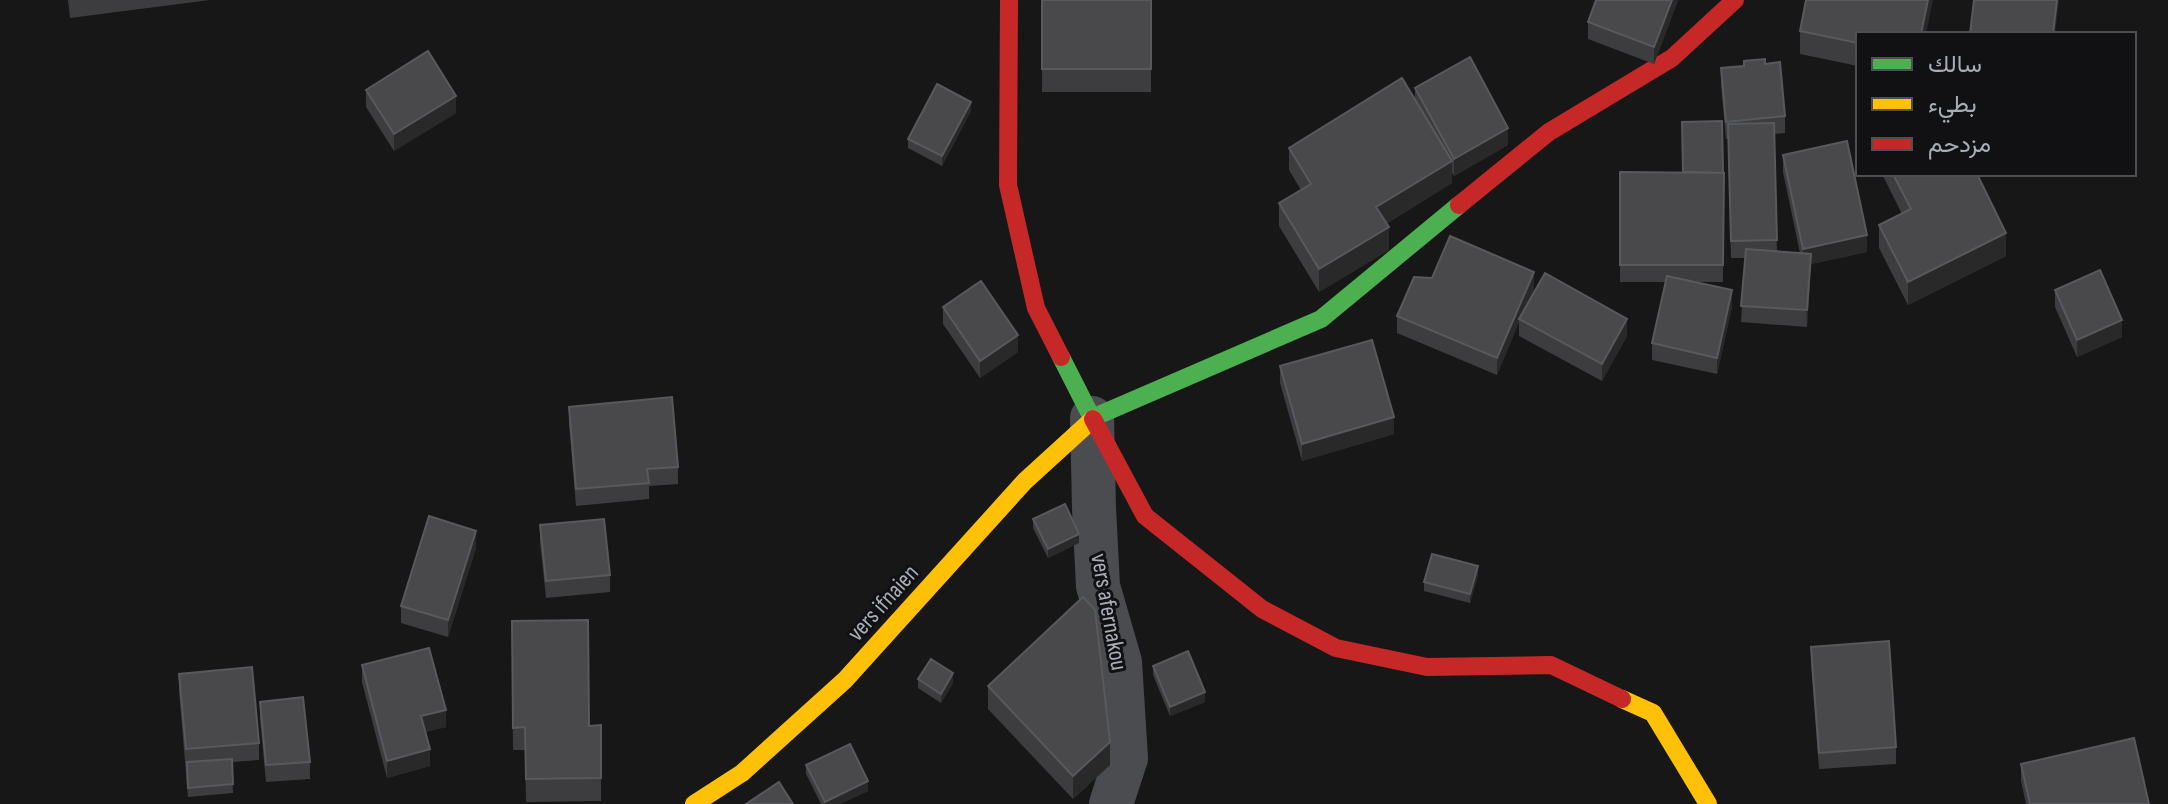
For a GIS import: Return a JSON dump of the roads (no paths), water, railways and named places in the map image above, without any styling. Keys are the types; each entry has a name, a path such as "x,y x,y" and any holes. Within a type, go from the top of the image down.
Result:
{"street":[{"path":"1009,0 1008,185 1036,308 1145,516 1262,609 1336,648 1427,667 1551,665 1653,713 1708,804"},
{"name":"vers ifnaien","path":"694,804 742,773 845,680 1025,481 1092,418 1321,319 1549,132 1672,58 1735,0"},
{"name":"vers afernakou","path":"1092,418 1098,586 1120,662 1126,758 1111,804"}]}
